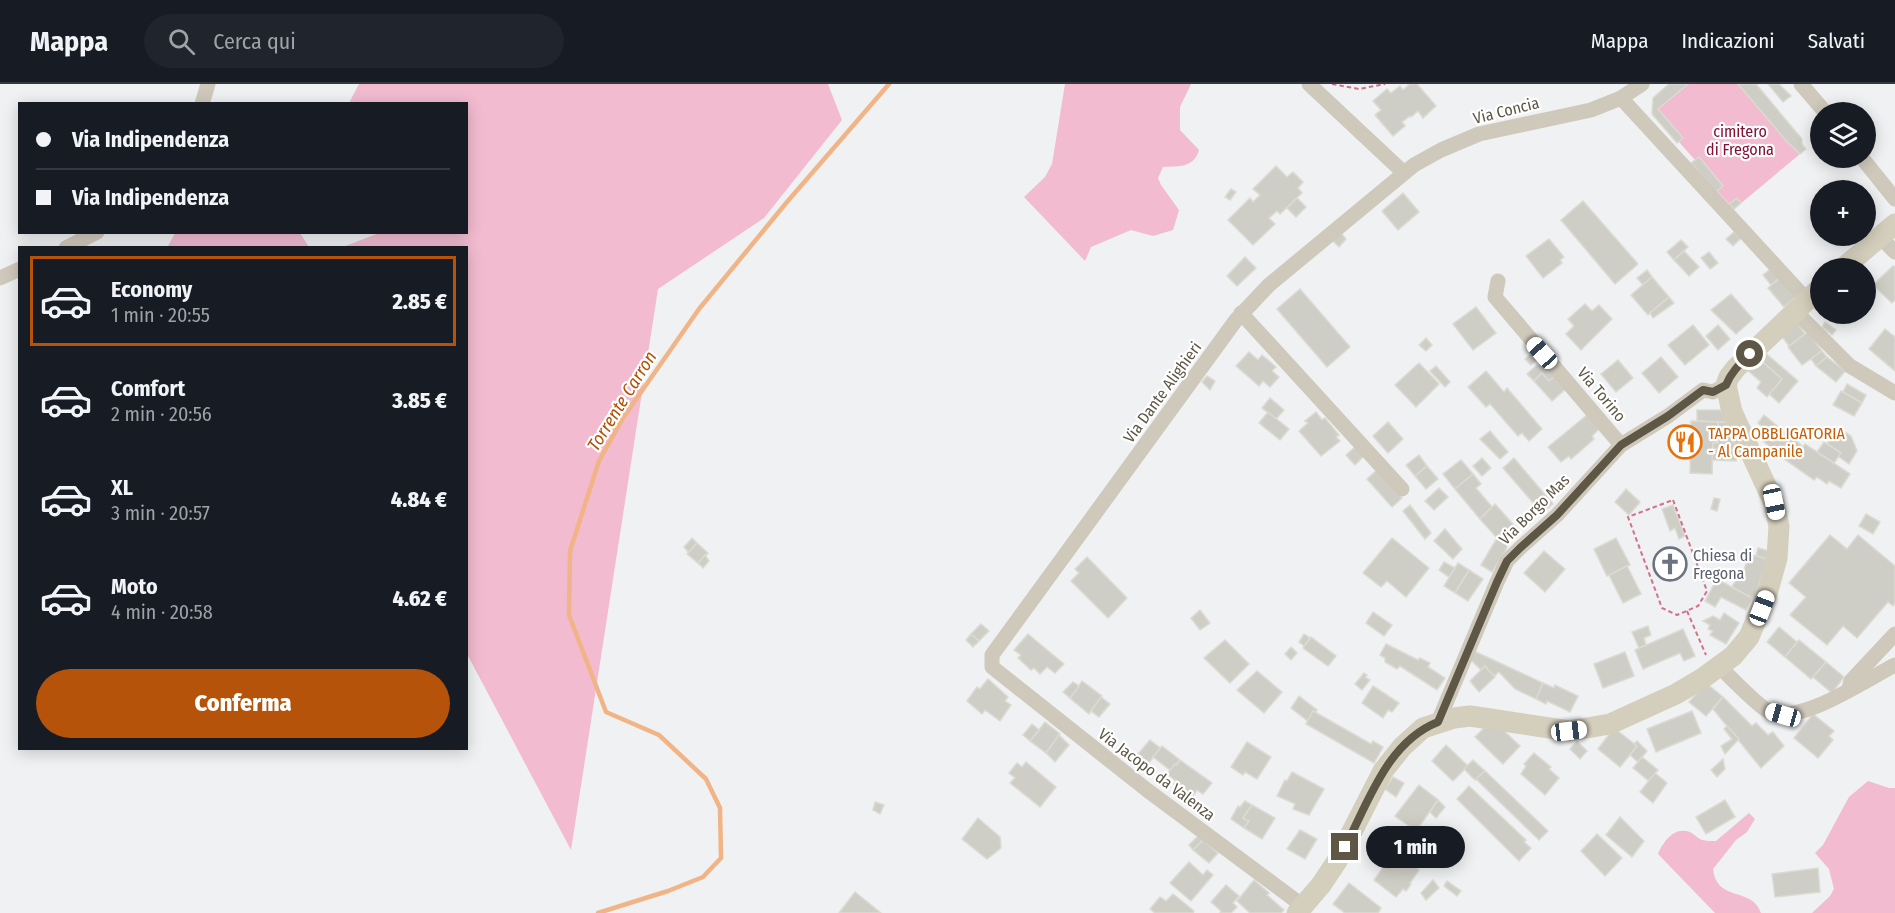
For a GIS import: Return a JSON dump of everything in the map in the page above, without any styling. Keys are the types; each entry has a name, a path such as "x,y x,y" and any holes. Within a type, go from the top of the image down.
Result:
{"main road":[{"path":"1855,258 1888,231"},
{"path":"1300,910 1337,861 1383,771 1402,747 1424,728 1438,722 1470,716 1569,731 1610,724 1676,694 1713,663 1733,656 1749,637 1767,594 1777,558 1779,526 1774,502 1732,412 1726,385 1736,368 1808,299"}],"street":[{"path":"203,102 208,84"},
{"path":"1309,84 1408,169"},
{"name":"Via Concia","path":"1408,169 1442,150 1479,134 1591,110 1621,98 1642,84"},
{"path":"1801,84 1816,102"},
{"path":"1621,98 1808,299 1850,366 1895,393"},
{"path":"1870,168 1895,199"},
{"name":"Via Dante Alighieri","path":"992,667 992,655 1241,313 1269,285 1408,169"},
{"path":"1888,231 1895,252"},
{"path":"70,246 93,234"},
{"path":"0,278 18,270"},
{"name":"Via Torino","path":"1498,281 1495,297 1621,445"},
{"path":"1241,313 1402,489"},
{"name":"Via Borgo Mas","path":"1438,722 1507,561 1563,509 1621,445 1668,416 1703,390 1713,392 1726,385"},
{"path":"1848,690 1851,681 1895,634"},
{"path":"1713,663 1768,711 1783,715 1828,703 1895,665"},
{"name":"Via Jacopo da Valenza","path":"992,667 1300,910"}],"path":[{"path":"1330,84 1359,89 1385,84"},
{"path":"1673,500 1707,591 1698,606 1688,611 1677,615 1662,608 1628,518 1673,500"},
{"path":"1688,611 1713,663"}],"green space":[{"path":"359,84 828,84 842,120 764,218 658,289 571,850 468,656 468,246 346,246 376,234 468,234 468,102 350,102"},
{"path":"1065,84 1191,84 1180,107 1180,130 1199,150 1197,156 1185,165 1163,167 1158,178 1179,210 1173,230 1153,236 1131,230 1091,247 1085,261 1024,197 1045,177 1052,164"},
{"name":"cimitero di Fregona","path":"1669,84 1756,84 1802,139 1802,144 1806,149 1734,209 1691,163 1695,160 1652,114 1653,98"},
{"path":"174,234 301,234 308,246 168,246"},
{"path":"1868,781 1895,788 1895,913 1812,913 1834,889 1829,869 1815,853 1823,845 1849,797"},
{"path":"1749,813 1755,819 1747,832 1736,840 1713,869 1716,880 1721,886 1750,900 1757,905 1761,913 1715,913 1658,854 1666,840 1674,833 1690,832 1702,840 1716,841"}],"building":[{"path":"1408,84 1417,84 1436,106 1423,118 1418,111 1410,116 1402,122 1405,126 1393,136 1375,115 1381,110 1373,101 1387,89 1391,93 1400,86 1403,90"},
{"path":"1669,84 1688,84 1658,109 1683,138 1677,143 1652,114 1653,98"},
{"path":"1738,84 1756,84 1802,139 1802,144 1806,149 1800,154 1788,143"},
{"path":"1768,84 1779,84 1791,96 1783,102"},
{"path":"1699,157 1723,186 1716,192 1691,163"},
{"path":"1276,166 1287,177 1293,172 1303,182 1298,188 1302,193 1280,214 1277,211 1269,218 1275,224 1253,245 1228,220 1250,198 1253,202 1260,195 1253,189"},
{"path":"1231,189 1236,192 1230,200 1225,197"},
{"path":"1403,193 1419,212 1398,230 1382,211"},
{"path":"1297,198 1306,207 1296,217 1287,208"},
{"path":"1737,198 1741,203 1734,209 1729,204"},
{"path":"1583,201 1638,264 1615,284 1561,220"},
{"path":"1734,232 1741,238 1733,246 1726,239"},
{"path":"1341,233 1346,239 1339,247 1333,241"},
{"path":"1549,239 1564,257 1560,260 1562,263 1543,278 1526,256"},
{"path":"1681,240 1688,247 1674,260 1667,252"},
{"path":"1684,251 1699,267 1689,276 1674,260"},
{"path":"1709,252 1718,263 1710,269 1701,258"},
{"path":"1245,257 1256,268 1237,286 1227,276"},
{"path":"1774,266 1782,276 1771,285 1763,275"},
{"path":"1893,266 1895,267 1895,300 1892,303 1876,288 1876,282"},
{"path":"1647,270 1652,277 1643,285 1637,278"},
{"path":"1782,276 1798,295 1784,307 1768,288"},
{"path":"1652,277 1669,297 1648,315 1631,295"},
{"path":"1300,289 1350,347 1327,367 1277,309"},
{"path":"1731,294 1753,319 1736,334 1711,310"},
{"path":"1669,297 1674,303 1653,318 1650,313"},
{"path":"1585,304 1592,311 1599,305 1612,319 1581,350 1566,334 1574,326 1568,319"},
{"path":"1476,307 1496,333 1473,350 1453,324"},
{"path":"1797,322 1805,334 1789,346 1780,334"},
{"path":"1824,324 1828,324 1836,330 1832,335 1822,327"},
{"path":"1693,325 1709,345 1685,365 1668,345"},
{"path":"1718,325 1730,339 1718,350 1706,336"},
{"path":"1885,329 1895,337 1895,371 1869,349"},
{"path":"1808,332 1822,351 1802,365 1788,347"},
{"path":"1426,338 1432,345 1426,351 1419,345"},
{"path":"1534,351 1539,357 1531,365 1525,359"},
{"path":"1763,351 1798,381 1779,403 1769,394 1782,379 1757,357"},
{"path":"1822,351 1827,357 1816,366 1811,359"},
{"path":"1249,352 1258,360 1262,355 1276,367 1272,371 1279,377 1270,387 1263,381 1259,386 1236,366"},
{"path":"1661,357 1678,377 1659,393 1642,373"},
{"path":"1757,357 1782,379 1767,397 1757,388 1761,382 1746,369"},
{"path":"1827,357 1845,371 1836,382 1816,366"},
{"path":"1618,360 1633,378 1616,392 1601,374"},
{"path":"1419,363 1439,384 1416,407 1395,385"},
{"path":"1537,365 1549,366 1557,374 1549,381 1542,373 1534,381 1527,374"},
{"path":"1436,366 1450,382 1445,387 1430,371"},
{"path":"1486,371 1504,392 1507,388 1542,429 1529,441 1522,433 1518,436 1490,404 1486,407 1468,387"},
{"path":"1542,373 1549,381 1557,374 1568,387 1552,401 1534,381"},
{"path":"1207,376 1215,381 1210,390 1202,382"},
{"path":"1847,384 1866,395 1862,403 1843,392"},
{"path":"1841,391 1862,403 1854,416 1833,405"},
{"path":"1270,398 1284,410 1276,419 1262,408"},
{"path":"1697,410 1721,410 1726,422 1697,421"},
{"path":"1268,412 1289,429 1280,440 1259,423"},
{"path":"1316,412 1322,420 1325,418 1339,435 1336,437 1340,441 1321,456 1299,431 1308,423 1305,421"},
{"path":"1587,415 1599,429 1592,436 1594,439 1571,459 1569,456 1561,462 1548,447"},
{"path":"1764,415 1776,425 1769,433 1758,423"},
{"path":"1691,421 1718,422 1718,443 1713,443 1712,474 1690,473"},
{"path":"1388,422 1403,439 1388,453 1373,436"},
{"path":"1718,422 1726,422 1737,450 1713,449 1713,443 1718,443"},
{"path":"1776,425 1797,441 1783,458 1763,441"},
{"path":"1838,428 1851,436 1857,451 1849,464 1838,456 1841,453 1827,444"},
{"path":"1490,431 1508,452 1500,459 1480,439"},
{"path":"1797,441 1803,447 1805,444 1850,474 1841,488 1829,481 1827,484 1817,477 1814,480 1783,458"},
{"path":"1824,442 1841,453 1834,463 1817,452"},
{"path":"1355,447 1364,456 1355,465 1346,455"},
{"path":"1713,449 1737,450 1736,461 1712,460"},
{"path":"1419,455 1427,466 1415,476 1406,465"},
{"path":"1482,458 1491,468 1482,476 1473,466"},
{"path":"1514,458 1553,504 1542,513 1503,468"},
{"path":"1461,460 1473,474 1455,489 1443,474"},
{"path":"1427,466 1438,479 1426,489 1415,476"},
{"path":"1377,470 1402,498 1392,507 1367,479"},
{"path":"1473,474 1481,484 1476,488 1492,507 1480,519 1455,489"},
{"path":"1439,488 1448,497 1434,510 1425,501"},
{"path":"1626,489 1640,502 1629,515 1615,502"},
{"path":"1714,498 1720,499 1717,511 1711,509"},
{"path":"1495,504 1519,531 1504,544 1480,519"},
{"path":"1410,505 1431,533 1425,539 1403,511"},
{"path":"1673,505 1685,536 1679,539 1675,528 1670,531 1662,509"},
{"path":"1866,514 1880,522 1873,534 1859,526"},
{"path":"1445,529 1462,549 1453,559 1434,541"},
{"path":"1830,535 1847,549 1858,535 1895,566 1895,603 1893,606 1888,602 1857,638 1843,626 1827,645 1790,615 1806,597 1789,583"},
{"path":"692,538 697,543 689,553 684,547"},
{"path":"1392,538 1429,568 1406,597 1387,581 1381,587 1363,573"},
{"path":"1497,538 1504,544 1509,540 1506,550 1492,572 1481,565"},
{"path":"1616,538 1630,565 1607,576 1594,549"},
{"path":"697,543 708,553 698,563 687,554"},
{"path":"1758,548 1769,551 1767,559 1756,556"},
{"path":"1544,551 1565,569 1545,592 1524,573"},
{"path":"1749,554 1767,559 1756,593 1752,598 1732,587 1737,578 1741,580"},
{"path":"705,555 709,561 703,568 698,563"},
{"path":"1087,557 1127,598 1108,618 1071,581 1079,573 1075,569"},
{"path":"1444,562 1455,568 1449,577 1439,570"},
{"path":"1458,563 1469,570 1455,593 1444,586"},
{"path":"1627,566 1641,594 1623,603 1609,575"},
{"path":"1469,570 1483,579 1468,601 1455,593"},
{"path":"1717,579 1752,598 1746,610 1721,597 1715,607 1705,601"},
{"path":"1200,610 1210,623 1200,630 1191,618"},
{"path":"1373,612 1392,625 1384,636 1366,623"},
{"path":"1724,613 1739,623 1726,644 1710,635 1713,631 1708,629 1710,625 1703,621 1713,616 1720,620"},
{"path":"981,624 989,631 979,641 971,634"},
{"path":"1648,626 1651,635 1644,638 1646,645 1639,648 1632,632"},
{"path":"1779,627 1797,642 1785,657 1767,642"},
{"path":"1683,629 1695,656 1684,661 1680,653 1643,669 1635,650"},
{"path":"971,634 979,641 973,647 966,640"},
{"path":"1028,634 1064,664 1055,673 1047,667 1040,674 1034,668 1031,670 1018,658 1021,655 1014,650"},
{"path":"1304,634 1310,638 1304,646 1299,642"},
{"path":"1311,637 1336,656 1328,666 1303,648"},
{"path":"1225,640 1249,664 1230,683 1204,658"},
{"path":"1799,640 1826,662 1811,679 1785,657"},
{"path":"1386,644 1418,660 1420,658 1430,663 1428,667 1445,678 1437,690 1400,666 1397,669 1385,662 1385,658 1380,655"},
{"path":"1291,647 1297,653 1291,660 1285,654"},
{"path":"1476,652 1543,683 1536,699 1515,689 1499,672 1494,676 1485,666 1481,670 1469,658"},
{"path":"1625,652 1634,676 1603,688 1594,664"},
{"path":"1826,662 1844,677 1832,693 1813,677"},
{"path":"1485,666 1495,677 1479,692 1470,681"},
{"path":"1257,671 1282,692 1264,713 1237,690"},
{"path":"1364,673 1367,675 1365,677 1370,680 1362,690 1355,684"},
{"path":"988,679 1008,697 1005,701 1011,705 1000,721 985,710 982,714 967,701 977,687 980,689"},
{"path":"1082,681 1102,696 1089,714 1070,698"},
{"path":"1073,682 1079,686 1070,698 1063,692"},
{"path":"1543,683 1554,688 1555,685 1578,696 1570,712 1547,701 1546,704 1536,699"},
{"path":"1706,683 1723,697 1706,716 1689,702"},
{"path":"1373,686 1399,703 1392,712 1388,710 1383,718 1362,703"},
{"path":"1299,696 1317,710 1315,713 1313,711 1308,721 1291,708"},
{"path":"1101,697 1110,704 1099,717 1091,711"},
{"path":"1723,697 1752,726 1756,723 1768,735 1773,732 1784,746 1761,768 1713,709"},
{"path":"1313,711 1371,744 1373,741 1383,747 1374,763 1306,724"},
{"path":"1692,711 1701,733 1656,752 1647,729"},
{"path":"1813,714 1834,731 1829,736 1833,740 1818,758 1794,738"},
{"path":"1045,722 1060,734 1046,753 1030,741"},
{"path":"1032,724 1039,730 1030,741 1023,735"},
{"path":"1727,726 1739,739 1725,754 1721,746 1732,739 1724,729"},
{"path":"1484,728 1502,729 1520,746 1503,764 1475,737"},
{"path":"1614,728 1637,746 1620,767 1598,749"},
{"path":"1059,735 1069,745 1055,762 1046,753"},
{"path":"1150,740 1160,748 1149,763 1138,754"},
{"path":"1577,741 1587,751 1580,759 1570,749"},
{"path":"1637,741 1647,751 1638,762 1630,755 1637,746 1634,744"},
{"path":"1247,742 1271,757 1257,779 1245,772 1243,775 1231,767"},
{"path":"1446,745 1468,766 1453,781 1432,761"},
{"path":"1162,746 1180,760 1170,770 1153,757"},
{"path":"1534,753 1551,767 1549,769 1559,778 1545,795 1521,774 1526,766 1524,764"},
{"path":"1642,757 1658,770 1649,781 1633,768"},
{"path":"1723,759 1725,769 1717,777 1711,770"},
{"path":"1180,760 1212,783 1203,794 1197,790 1192,798 1174,784 1176,781 1167,774"},
{"path":"1473,760 1485,771 1475,780 1464,769"},
{"path":"1026,762 1056,787 1040,807 1010,783 1015,778 1009,773 1017,763 1022,767"},
{"path":"1485,771 1548,831 1539,840 1476,779"},
{"path":"1292,772 1324,789 1309,815 1293,809 1295,804 1277,796"},
{"path":"1655,773 1667,783 1653,803 1640,792"},
{"path":"1393,777 1404,783 1396,797 1385,789"},
{"path":"1419,785 1438,800 1416,831 1395,816"},
{"path":"1469,786 1526,840 1524,842 1531,848 1519,861 1457,799"},
{"path":"1438,800 1445,807 1436,818 1430,812"},
{"path":"1725,800 1735,817 1706,834 1696,817"},
{"path":"1245,801 1252,805 1243,818 1249,821 1244,828 1231,819 1238,806 1240,807"},
{"path":"875,802 884,805 880,814 873,810"},
{"path":"1252,805 1275,818 1262,839 1244,828 1249,821 1243,818"},
{"path":"1620,817 1644,841 1632,857 1606,835"},
{"path":"978,818 1000,837 1001,848 987,859 962,839"},
{"path":"1300,830 1317,839 1305,859 1287,849"},
{"path":"1597,834 1622,858 1605,876 1581,851"},
{"path":"1198,836 1203,840 1193,850 1189,845"},
{"path":"1203,840 1218,853 1209,863 1193,850"},
{"path":"1393,854 1404,862 1406,859 1419,870 1406,891 1403,889 1396,897 1374,880"},
{"path":"1189,862 1203,875 1207,870 1213,875 1191,901 1170,883"},
{"path":"1818,868 1820,892 1775,897 1772,874"},
{"path":"1254,880 1284,910 1281,913 1250,913 1237,901"},
{"path":"1433,880 1439,888 1426,900 1421,893"},
{"path":"1447,881 1461,891 1457,896 1444,886"},
{"path":"1349,883 1381,908 1378,913 1345,913 1333,904"},
{"path":"1226,885 1239,896 1233,903 1237,907 1231,913 1220,913 1221,911 1211,902"},
{"path":"855,892 881,913 839,913"},
{"path":"1173,894 1194,911 1193,913 1155,913 1150,909 1160,897 1166,901"}],"waterway":[{"name":"Torrente Carron","path":"598,913 668,891 703,877 721,858 720,808 706,779 659,735 606,712 569,615 570,551 599,461 623,418 699,309 889,84"}],"place":[{"name":"TAPPA OBBLIGATORIA - Al Campanile","path":"1685,442"},
{"name":"Chiesa di Fregona","path":"1670,564"}],"route":[{"path":"1345,847 1383,771 1402,747 1424,728 1438,722 1507,561 1575,497 1621,445 1668,416 1703,390 1713,392 1726,385 1729,377 1750,354"}]}
